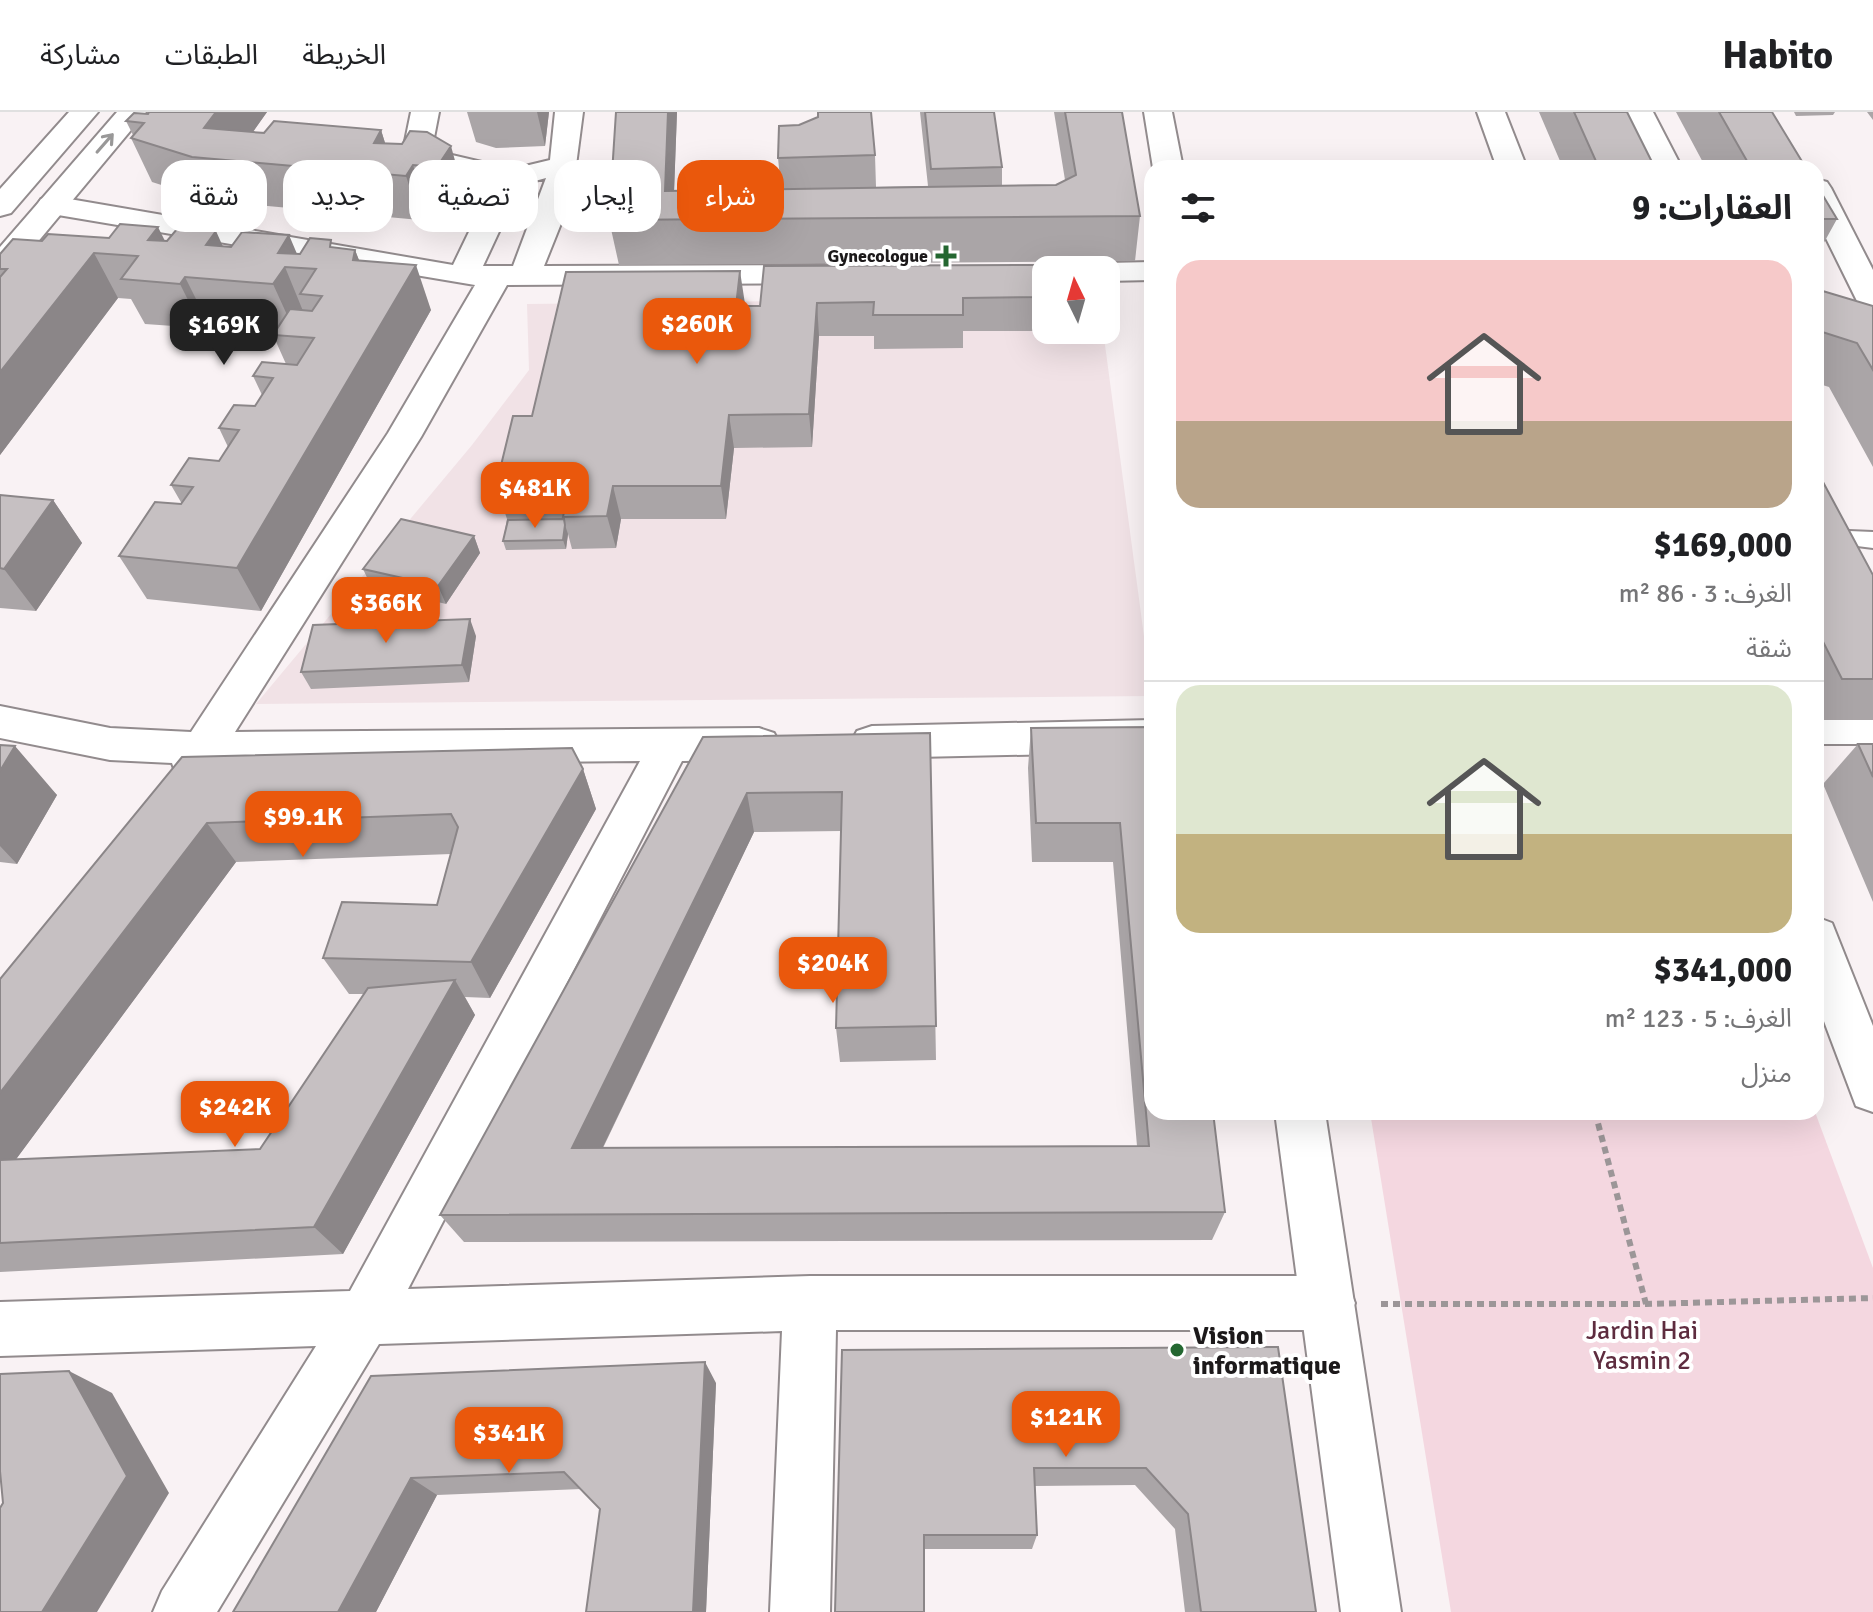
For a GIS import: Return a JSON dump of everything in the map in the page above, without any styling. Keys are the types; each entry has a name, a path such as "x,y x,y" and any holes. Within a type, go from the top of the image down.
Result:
{"street":[{"path":"5,196 84,112"},
{"path":"0,267 132,112"},
{"path":"425,112 417,151 434,160"},
{"path":"564,160 569,112"},
{"path":"1158,112 1167,160"},
{"path":"1491,112 1509,160"},
{"path":"1639,112 1663,160"},
{"path":"167,795 206,749 403,437 494,277 554,200"},
{"path":"52,205 494,277 856,274"},
{"path":"1835,206 1873,301"},
{"path":"494,277 501,232"},
{"path":"1120,272 1144,271"},
{"path":"0,722 110,744 206,749 794,743"},
{"path":"1824,728 1873,728"},
{"path":"841,742 1144,736"},
{"path":"183,1612 366,1315 670,745"},
{"path":"1824,958 1873,1090"},
{"path":"1301,1120 1371,1612"},
{"path":"800,1612 810,1303"},
{"path":"0,1329 810,1303 1328,1303"}],"lane":[{"path":"1861,565 1846,532 1873,540"}],"path":[{"path":"1597,1120 1646,1304"},
{"path":"1328,1303 1646,1304 1873,1298"}],"shaded area":[{"path":"1032,298 1032,344 1105,344 1144,636 1144,696 256,704 472,445 529,370 527,304"}],"green space":[{"name":"Jardin Hai Yasmin 2","path":"1371,1120 1818,1120 1873,1268 1873,1612 1451,1612"}],"building":[{"path":"216,112 204,128 264,133 274,121 381,130 374,143 402,144 410,131 427,132 451,146 442,160 409,160 406,176 393,175 393,160 283,160 283,165 267,164 267,160 192,157 131,138 144,123 126,121 134,113"},
{"path":"616,112 668,112 665,191 677,191 677,219 661,220 661,160 613,160"},
{"path":"818,112 871,112 875,155 778,158 779,126 799,125 818,117"},
{"path":"925,112 994,112 1002,167 931,169"},
{"path":"1065,112 1122,112 1140,216 784,219 784,189 1056,185 1076,175"},
{"path":"1574,112 1627,112 1651,160 1595,160"},
{"path":"1719,112 1772,112 1801,160 1746,160"},
{"path":"1824,197 1837,219 1824,219"},
{"path":"120,224 158,227 148,240 167,241 174,232 215,232 206,245 231,247 242,232 289,235 278,253 300,254 310,238 331,240 330,247 355,250 353,260 416,265 237,568 119,556 155,502 181,504 193,487 171,485 189,458 219,461 239,430 219,428 234,405 255,406 273,378 253,376 262,362 297,365 314,338 273,335 290,309 312,311 322,296 300,294 316,269 285,267 273,284 185,277 180,284 121,279 138,256 94,253 0,372 0,277 7,269 0,269 0,254 13,239 42,241 48,234 109,238"},
{"path":"1032,265 1032,297 963,298 963,315 873,315 874,302 817,303 809,414 729,415 721,486 613,486 607,516 563,517 569,486 496,486 513,416 532,416 566,272 740,271 736,306 760,306 764,266"},
{"path":"1824,291 1873,306 1873,370 1857,343 1824,333"},
{"path":"1824,484 1873,575 1873,679 1842,679 1824,644"},
{"path":"0,495 53,500 4,569 0,568"},
{"path":"401,519 474,536 438,586 363,569"},
{"path":"564,519 563,540 503,541 508,520"},
{"path":"470,619 462,665 301,672 313,625"},
{"path":"1144,727 1144,1090 1120,823 1036,823 1031,728"},
{"path":"930,733 936,1026 836,1028 842,792 747,793 572,1148 1149,1146 1147,1120 1214,1120 1225,1212 440,1215 703,737"},
{"path":"1858,744 1873,744 1873,777"},
{"path":"0,745 15,746 0,771"},
{"path":"572,748 583,769 471,962 323,958 342,902 437,905 458,827 451,814 207,823 0,1093 0,979 182,757"},
{"path":"455,980 314,1227 0,1243 0,1160 260,1149 368,988"},
{"path":"1278,1347 1316,1612 1201,1612 1188,1514 1146,1468 1034,1468 1037,1535 924,1535 924,1612 835,1612 842,1350"},
{"path":"705,1362 693,1612 586,1612 600,1509 564,1472 411,1478 338,1612 233,1612 371,1376"},
{"path":"69,1371 127,1476 42,1612 0,1612 0,1508 3,1503 0,1374"}],"place":[{"name":"Gynecologue","path":"946,256"},
{"name":"Vision informatique","path":"1177,1350"}]}
